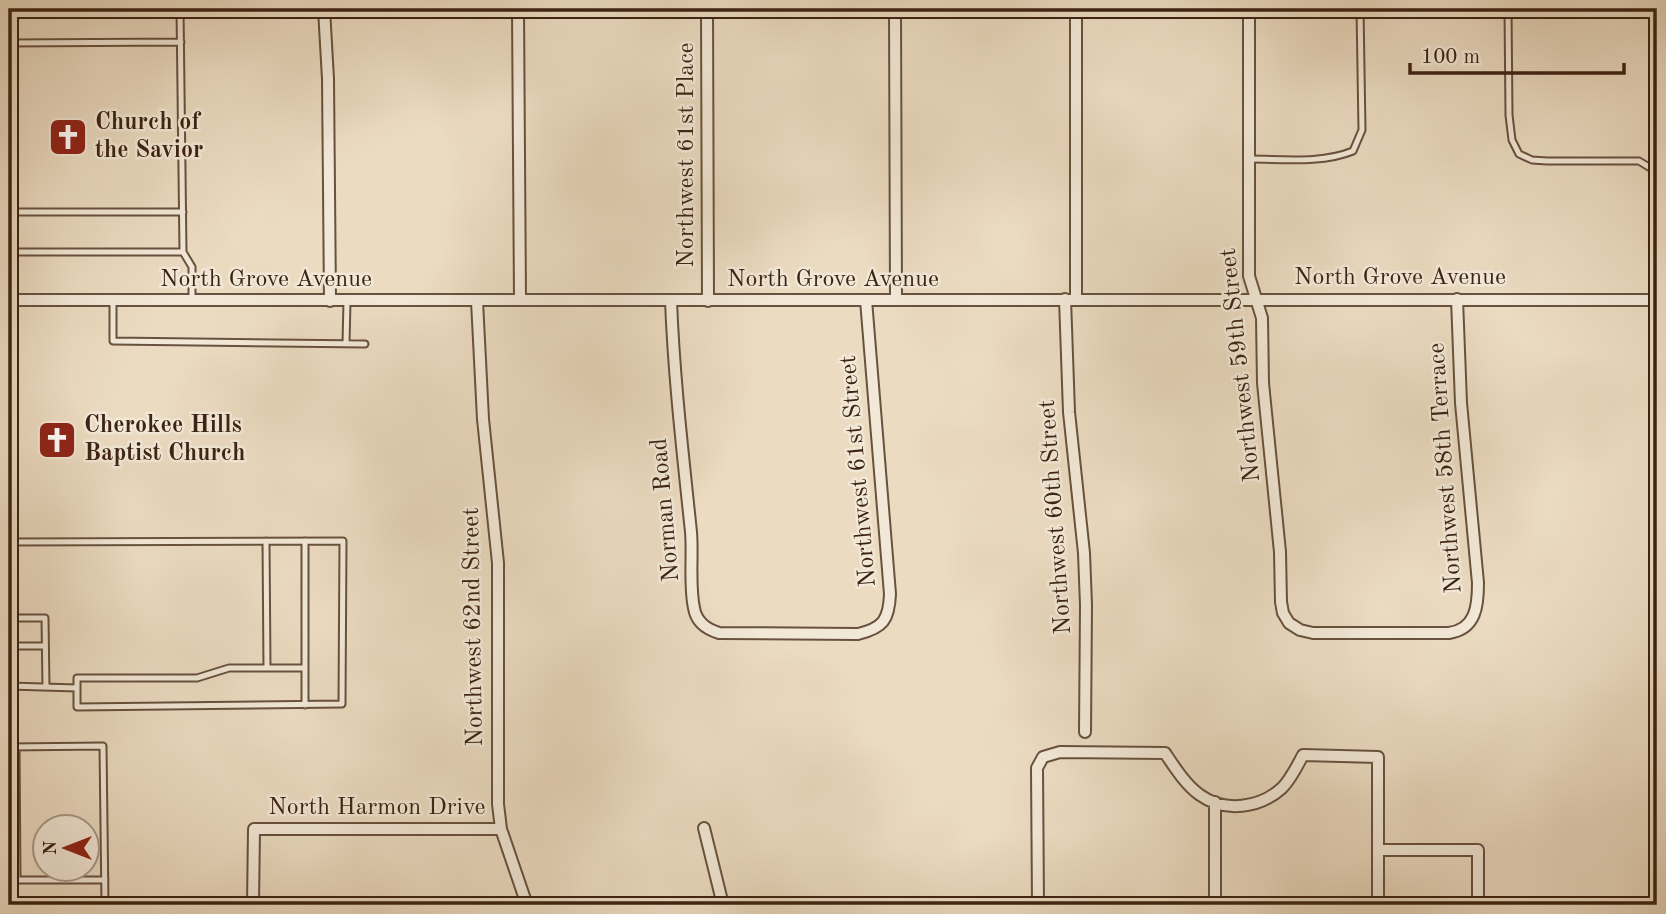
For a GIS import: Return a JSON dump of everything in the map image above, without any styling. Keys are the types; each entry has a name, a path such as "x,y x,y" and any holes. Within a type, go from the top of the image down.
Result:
{"street":[{"path":"324,9 328,79 330,301"},
{"path":"518,9 520,300"},
{"name":"Northwest 61st Place","path":"707,9 708,301"},
{"path":"895,9 896,300"},
{"name":"Northwest 60th Street","path":"1076,9 1069,412 1084,553 1085,733"},
{"name":"Northwest 59th Street","path":"1249,9 1249,276 1262,318 1264,383 1283,613 1289,623 1300,630 1313,633 1379,633"},
{"name":"Northwest 58th Terrace","path":"1379,633 1460,631 1467,626 1476,609 1478,583 1461,403 1457,299"},
{"name":"North Grove Avenue","path":"9,300 1657,300"},
{"name":"Northwest 61st Street","path":"788,633 858,634 873,630 885,621 890,609 866,300"},
{"name":"Northwest 62nd Street","path":"477,301 483,419 498,562 498,804 501,829 527,905"},
{"name":"Norman Road","path":"671,301 673,361 691,537 694,608 708,630 719,633 788,633"},
{"path":"1038,905 1037,768 1044,757 1060,752 1165,753 1198,794 1214,802 1236,806 1251,805 1282,788 1303,755 1378,757 1378,905"},
{"path":"1214,802 1215,905"},
{"path":"704,828 723,905"},
{"name":"North Harmon Drive","path":"253,905 254,829 501,829"},
{"path":"1378,850 1478,850 1478,905"}],"lane":[{"path":"180,9 183,251 192,267 191,300"},
{"path":"1249,159 1337,158 1353,151 1362,130 1360,9"},
{"path":"1507,9 1509,115 1512,140 1519,154 1532,160 1547,161 1639,161 1657,172"},
{"path":"9,43 181,41"},
{"path":"9,212 183,212"},
{"path":"9,252 183,251"},
{"path":"113,300 113,341 365,344"},
{"path":"346,344 347,301"},
{"path":"266,541 267,668"},
{"path":"305,541 305,705"},
{"path":"9,542 343,541 342,704 76,707 76,678 197,678 229,668 305,668"},
{"path":"9,618 45,618 46,687"},
{"path":"9,646 45,646"},
{"path":"9,686 76,688"},
{"path":"11,905 12,747 103,746 105,905"},
{"path":"12,880 104,880"}],"place":[{"name":"Church of the Savior","path":"68,137"},
{"name":"Cherokee Hills Baptist Church","path":"57,440"}]}
